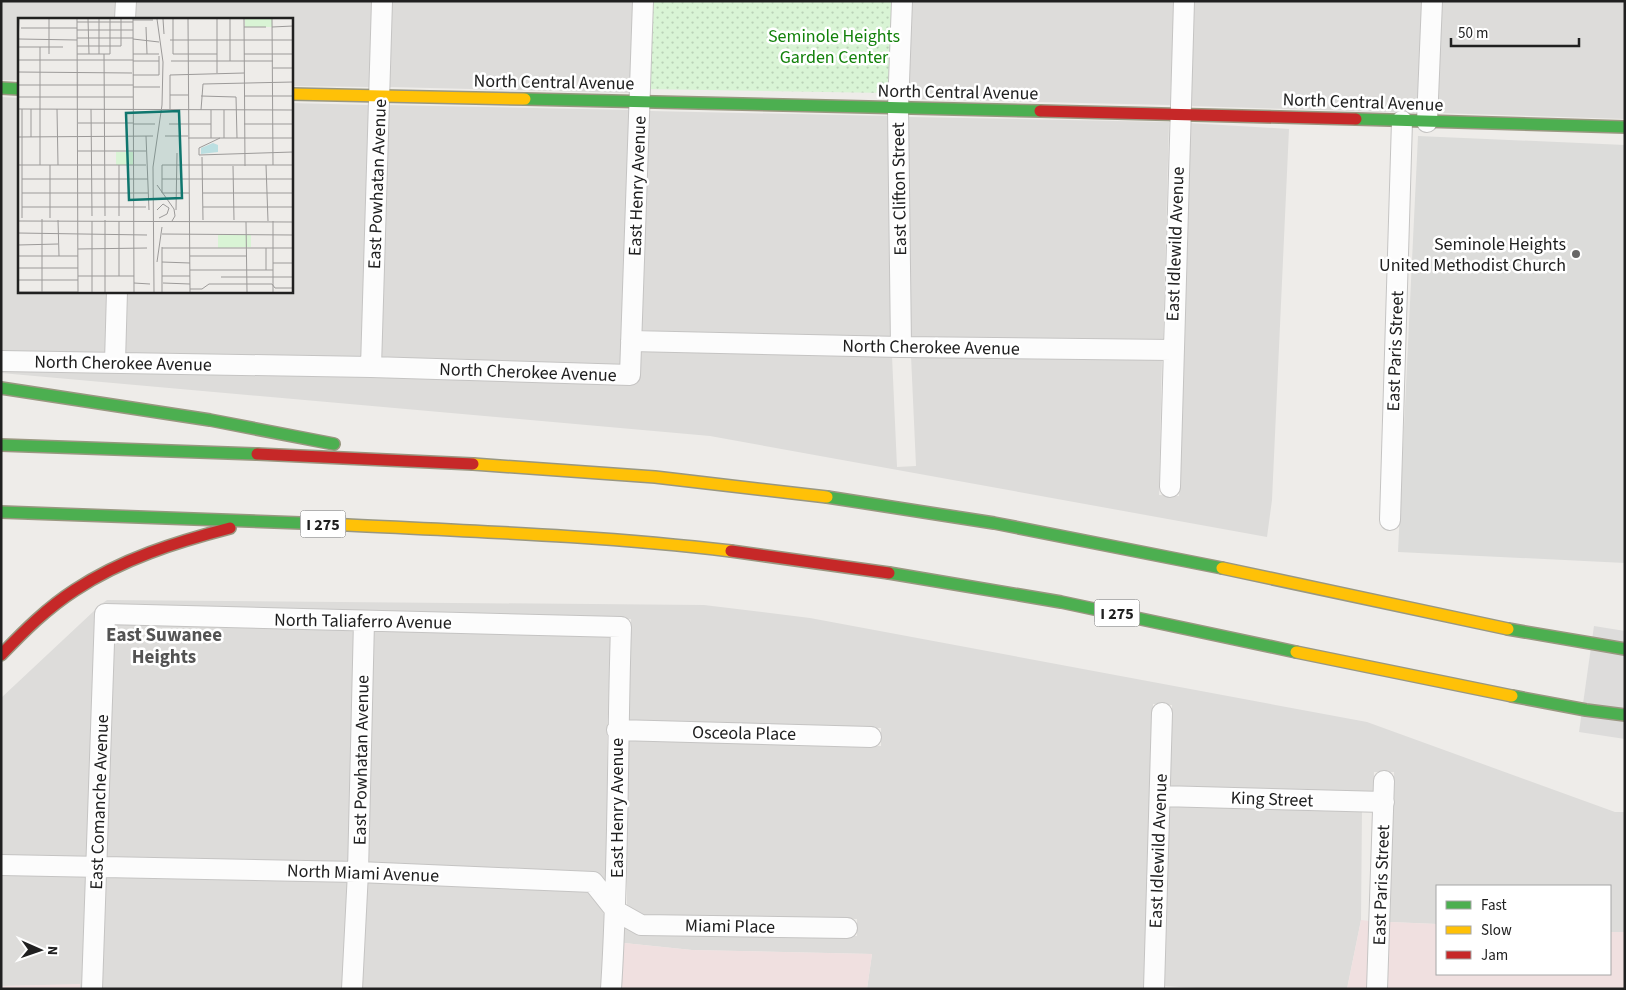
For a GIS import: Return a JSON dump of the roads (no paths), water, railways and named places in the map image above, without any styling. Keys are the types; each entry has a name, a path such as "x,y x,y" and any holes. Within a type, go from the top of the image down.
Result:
{"main road":[{"path":"1,88 18,89"},
{"name":"North Central Avenue","path":"292,94 1179,114 1625,127"},
{"path":"1,388 172,412 285,433 396,458"},
{"path":"1,445 396,458 689,479 878,504 1065,536 1513,631 1625,649"},
{"name":"I 275","path":"1,512 261,521 592,538 694,546 868,569 1061,602 1390,672 1586,710 1625,715"},
{"path":"1,654 55,604 116,568 176,543 261,521"}],"street":[{"path":"125,18 126,1"},
{"name":"East Powhatan Avenue","path":"371,367 382,1"},
{"name":"East Henry Avenue","path":"631,341 643,1"},
{"name":"East Clifton Street","path":"901,347 898,108 902,1"},
{"name":"East Idlewild Avenue","path":"1170,487 1172,350 1184,1"},
{"path":"1427,122 1432,1"},
{"name":"East Paris Street","path":"1390,520 1402,121"},
{"path":"115,362 117,292"},
{"name":"North Cherokee Avenue","path":"1,361 371,367 630,375 631,341 901,347 1172,350"},
{"name":"North Taliaferro Avenue","path":"105,614 621,627"},
{"name":"East Comanche Avenue","path":"92,989 105,614"},
{"name":"East Powhatan Avenue","path":"352,989 358,872 364,621"},
{"name":"East Henry Avenue","path":"611,989 616,911 617,730 621,627"},
{"name":"East Idlewild Avenue","path":"1154,989 1162,713"},
{"name":"Osceola Place","path":"617,730 871,737"},
{"name":"East Paris Street","path":"1377,989 1384,781"},
{"name":"King Street","path":"1160,796 1384,802"},
{"name":"North Miami Avenue","path":"1,865 358,872 592,882 616,911"},
{"name":"Miami Place","path":"616,911 641,925 847,928"}],"place":[{"name":"Seminole Heights United Methodist Church","path":"1576,254"}],"district":[{"name":"East Suwanee Heights","path":"164,645"}],"park label":[{"name":"Seminole Heights Garden Center","path":"834,46"}]}
